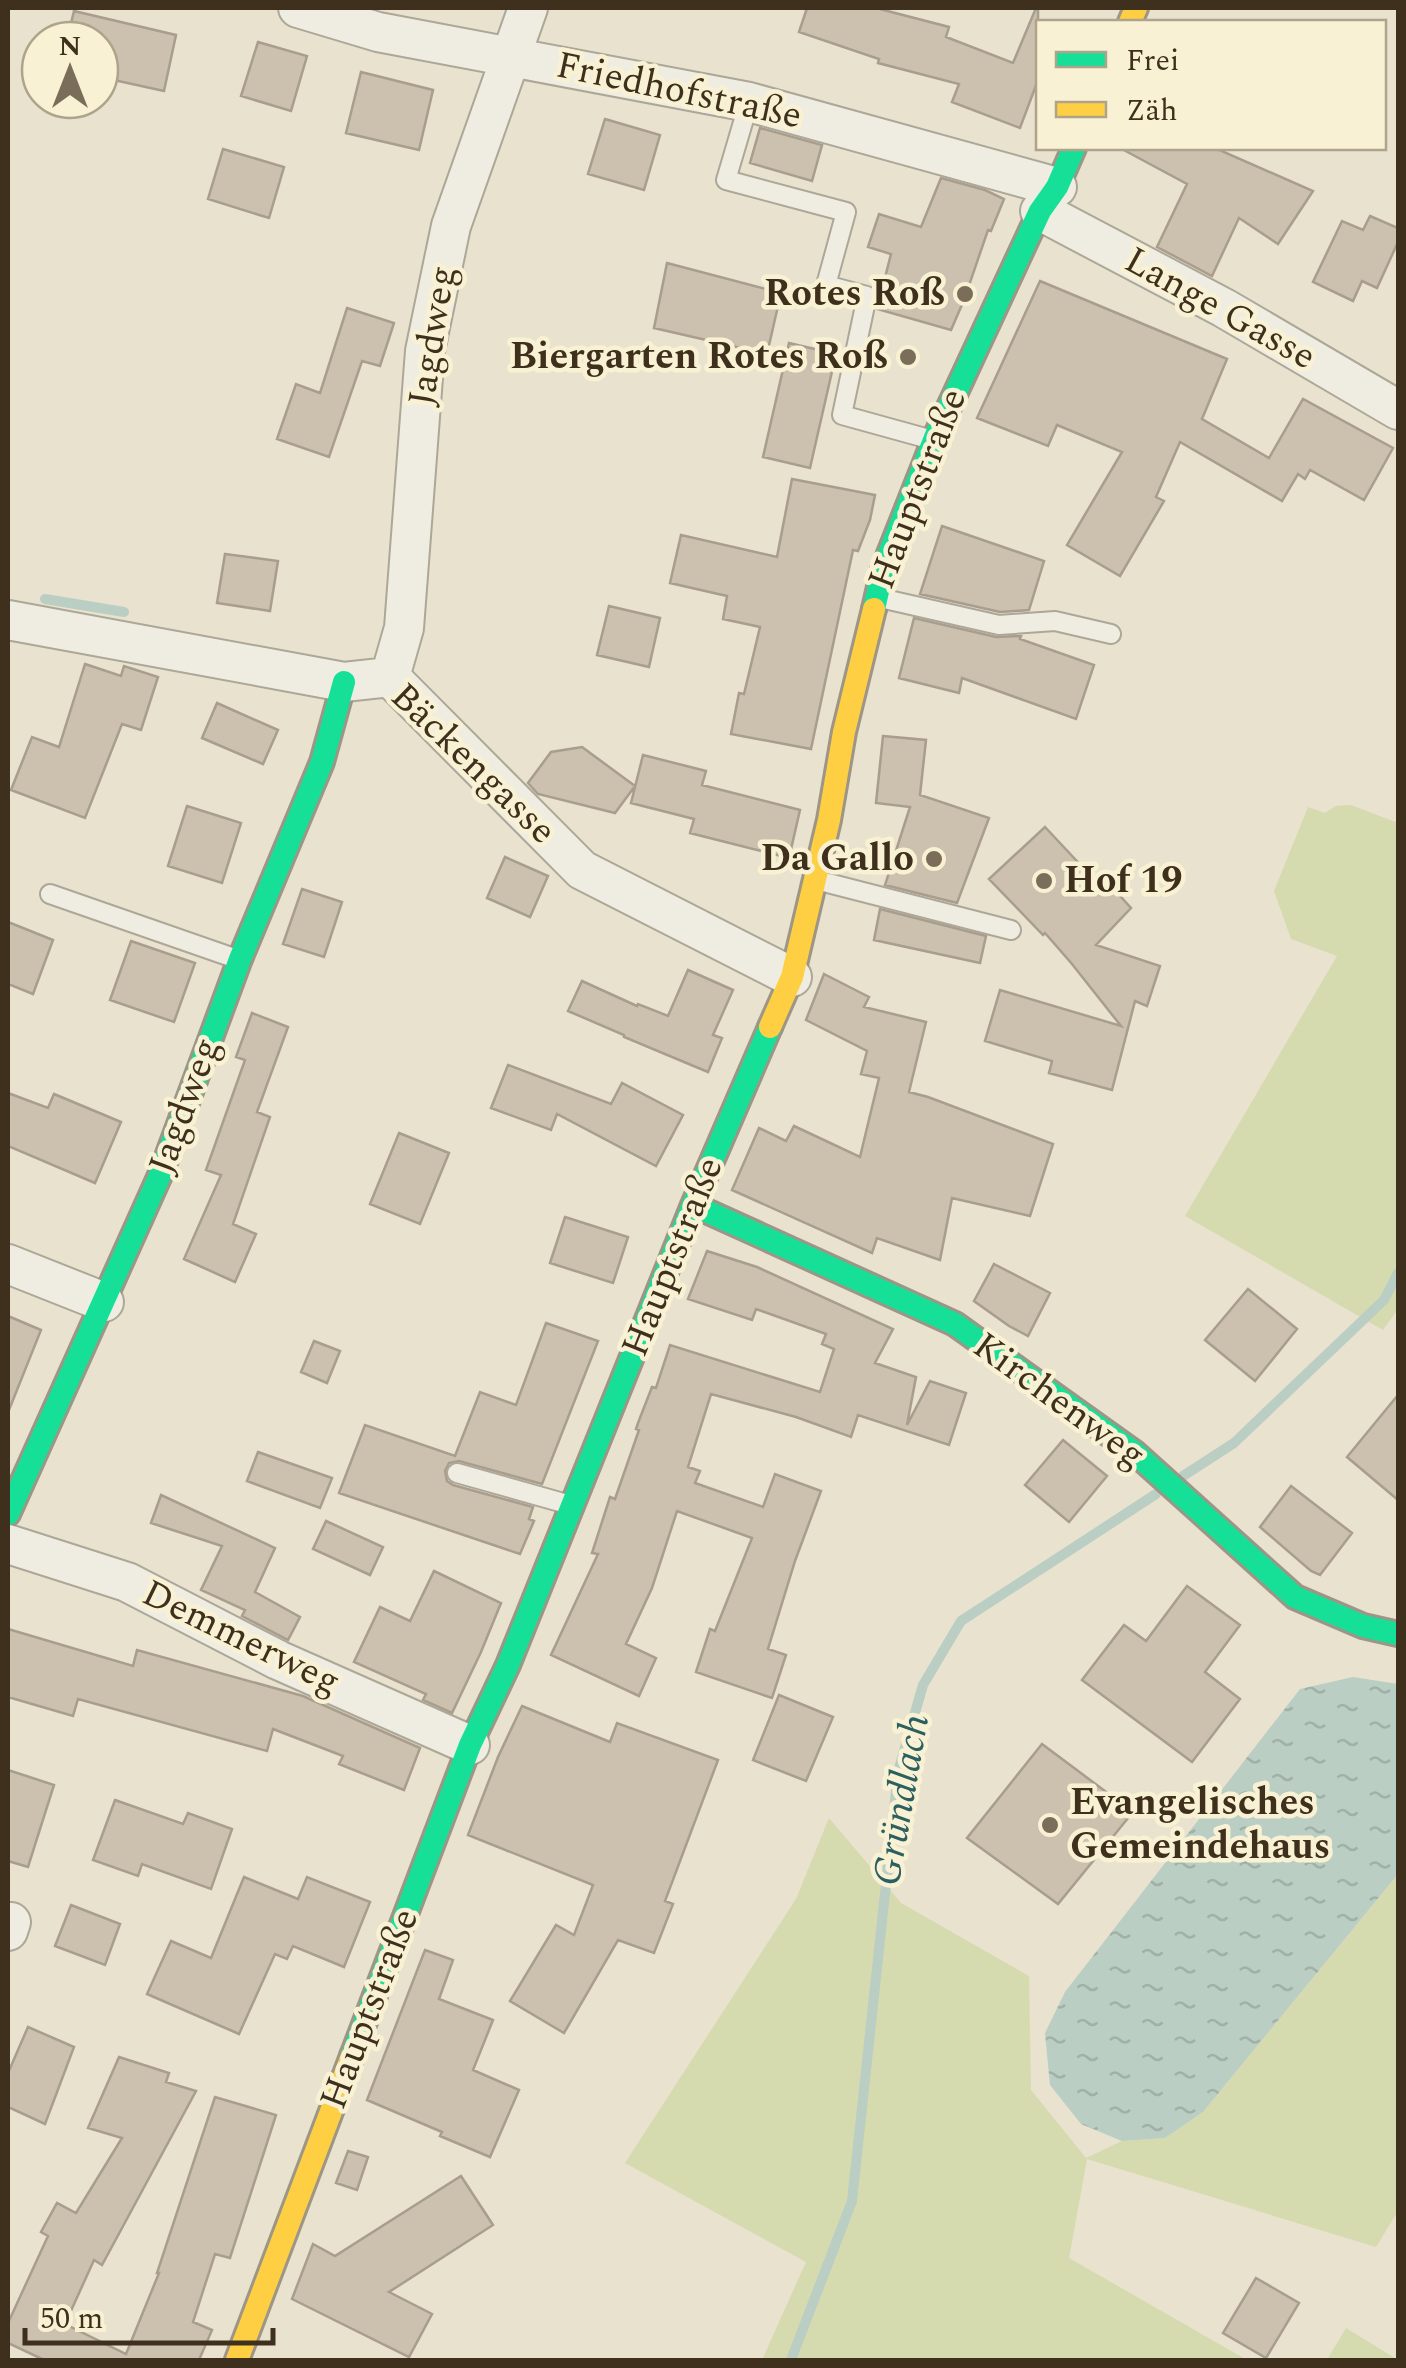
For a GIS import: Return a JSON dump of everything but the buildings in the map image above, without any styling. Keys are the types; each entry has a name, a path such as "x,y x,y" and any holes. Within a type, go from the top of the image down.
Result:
{"street":[{"name":"Friedhofstraße","path":"298,8 378,32 750,102 1048,199"},
{"name":"Jagdweg","path":"390,676 404,628 425,351 451,226 528,8"},
{"name":"Hauptstraße","path":"237,2360 470,1745 508,1665 693,1205 792,976 830,820 844,732 883,569 986,322 1073,150"},
{"name":"Lange Gasse","path":"1048,199 1398,410"},
{"name":"Bäckengasse","path":"8,620 344,682 390,676 582,870 792,976"},
{"name":"Jagdweg","path":"8,1514 161,1173 240,960 322,762 344,682"},
{"name":"Kirchenweg","path":"693,1205 955,1324 1136,1453 1296,1597 1362,1626 1398,1634"},
{"path":"8,1264 104,1302"},
{"name":"Demmerweg","path":"8,1544 126,1582 278,1660 470,1745"}],"lane":[{"path":"750,102 726,180 846,212 826,285 867,296 842,415 934,441"},
{"path":"875,597 999,625 1055,622 1112,634"},
{"path":"815,880 1011,930"},
{"path":"50,894 240,960"},
{"path":"457,1473 572,1505"}],"green space":[{"path":"1351,805 1398,823 1398,1309 1383,1330 1185,1216 1337,956 1291,939 1274,891 1308,807 1325,813 1336,806"},
{"path":"829,1818 901,1903 1029,1976 1031,2090 1086,2158 1122,2141 1165,2138 1203,2112 1398,1874 1398,2211 1376,2247 1087,2159 1069,2258 1247,2360 762,2360 806,2262 625,2163 796,1899"},
{"path":"1346,2328 1398,2360 1327,2360"}],"water":[{"path":"1353,1677 1398,1684 1398,1874 1203,2112 1165,2138 1122,2141 1081,2124 1050,2085 1045,2033 1065,1992 1300,1689"}],"waterway":[{"path":"45,599 124,612"},
{"name":"Gründlach","path":"1183,1476 1234,1443 1384,1300 1398,1273"},
{"name":"Gründlach","path":"791,2360 852,2201 898,1772 923,1685 961,1621 1156,1494"}],"traffic: fast":[{"path":"874,609 883,569 936,435 1040,211 1057,187 1073,150"},
{"path":"8,1514 161,1173 240,959 322,762 344,682"},
{"path":"352,2056 470,1745 508,1665 693,1205 770,1027"},
{"path":"693,1205 955,1324 1135,1453 1295,1597 1363,1626 1398,1634"}],"traffic: slow":[{"path":"1131,20 1136,8"},
{"path":"770,1027 792,977 874,609"},
{"path":"237,2360 352,2056"}],"place":[{"name":"Rotes Roß","path":"965,294"},
{"name":"Biergarten Rotes Roß","path":"908,357"},
{"name":"Da Gallo","path":"934,859"},
{"name":"Hof 19","path":"1044,881"},
{"name":"Evangelisches Gemeindehaus","path":"1050,1825"}]}
